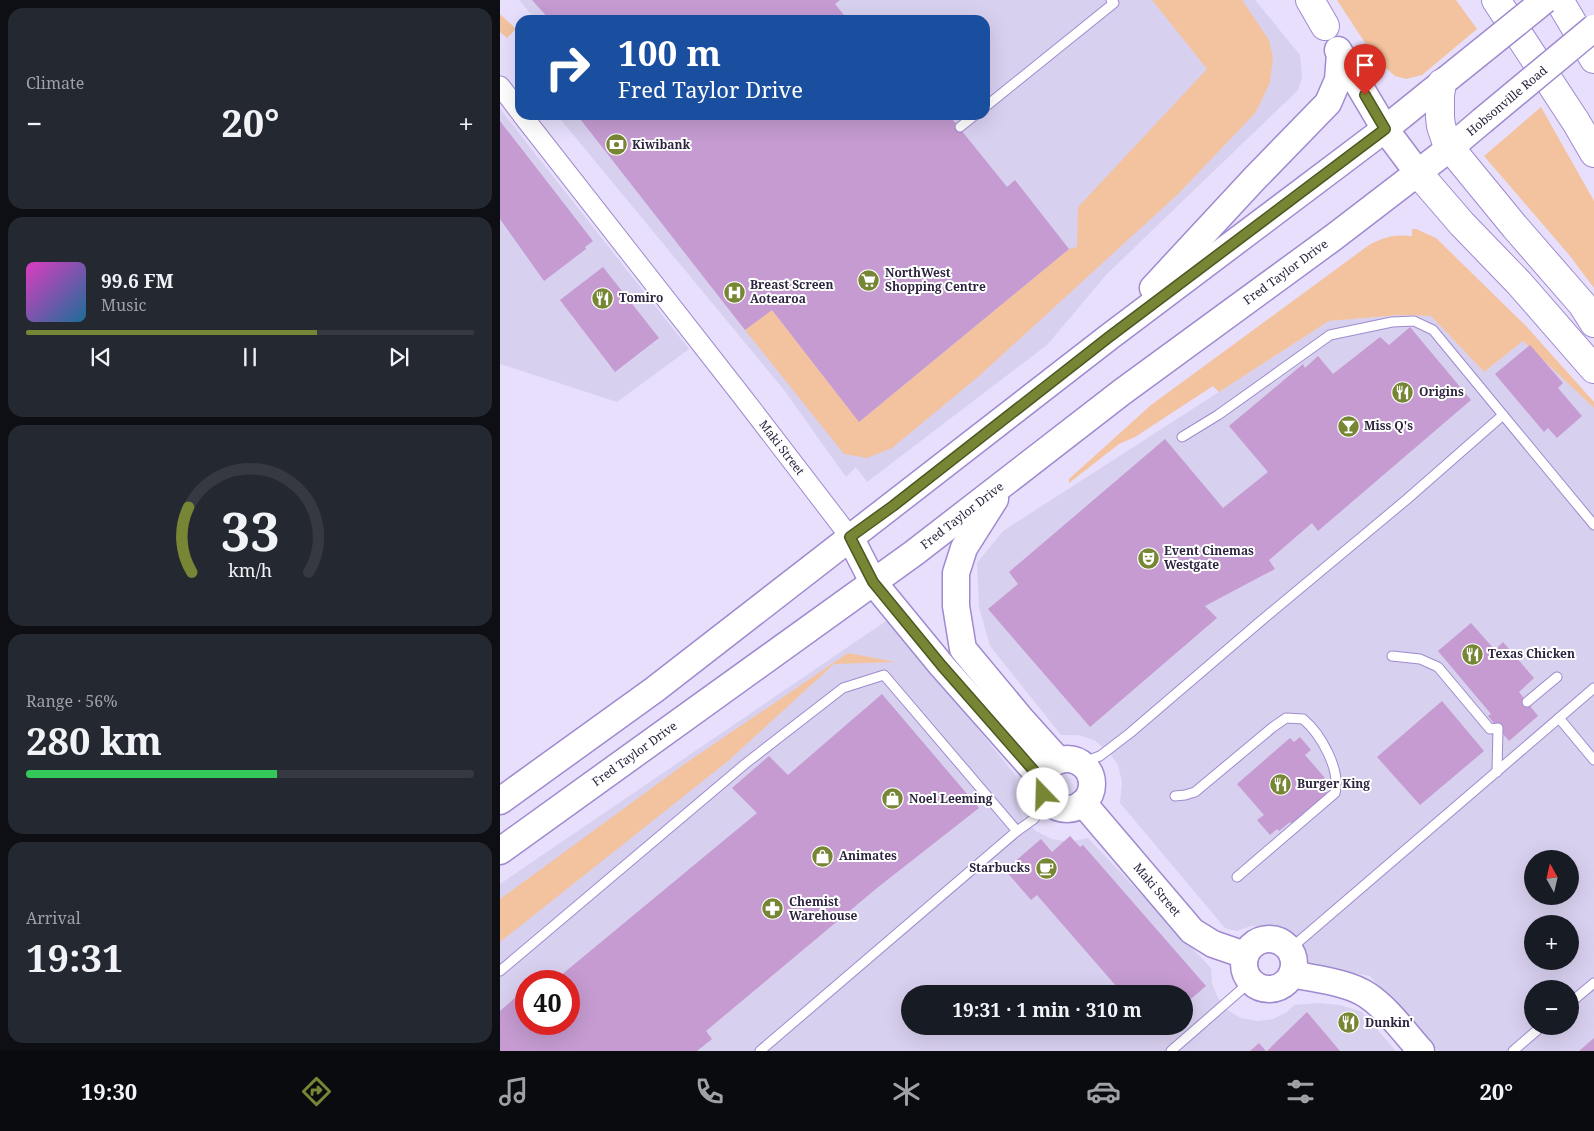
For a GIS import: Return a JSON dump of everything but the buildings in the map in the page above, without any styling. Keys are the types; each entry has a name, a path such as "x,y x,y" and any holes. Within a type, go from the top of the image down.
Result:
{"highway":[{"path":"1310,0 1324,26"},
{"path":"1496,0 1576,122 1594,153"},
{"path":"1559,0 1594,59"},
{"path":"1444,81 1440,95 1442,126 1450,148 1582,304 1594,323"},
{"path":"1418,173 1462,224 1519,282 1594,369"}],"main road":[{"path":"500,801 654,690 1109,337 1385,129 1545,0"},
{"path":"1324,26 1385,129 1418,173"},
{"name":"Hobsonville Road","path":"1418,173 1594,28"},
{"path":"1109,337 1255,178 1328,104 1338,80 1340,54"},
{"name":"Fred Taylor Drive","path":"500,851 873,582 1005,484 1122,392 1418,173"},
{"path":"1005,484 964,548 956,573 955,588 958,626 963,649 1022,720 1057,776 1052,804 1064,809 1083,803 1091,790 1092,782 1090,775 1057,776"},
{"name":"Maki Street","path":"850,537 873,582 942,666 1057,776"},
{"name":"Maki Street","path":"1083,803 1192,931 1218,946 1245,955"},
{"path":"1262,939 1278,940 1285,944 1291,962 1285,983 1271,989 1256,986 1250,982 1244,969 1245,955 1255,943 1262,939"},
{"path":"1291,962 1366,994 1378,1004 1421,1051"}],"street":[{"path":"1302,0 1324,26"},
{"name":"Maki Street","path":"500,86 515,106"},
{"name":"Maki Street","path":"526,120 850,537"}],"lane":[{"path":"990,103 1113,2"},
{"path":"960,128 969,120"},
{"path":"1182,437 1218,416 1330,335 1392,322 1414,321 1433,330 1594,525"},
{"path":"760,1051 1017,830 1034,819 1057,776 1100,756 1130,733 1406,500 1503,415"},
{"path":"1392,656 1420,659 1438,667 1490,729 1498,728 1497,772"},
{"path":"500,971 745,764 843,688 884,675 1017,830"},
{"path":"1527,702 1557,677"},
{"path":"1291,962 1497,772 1594,688"},
{"path":"1175,796 1195,792 1286,718 1303,719 1317,732 1336,773 1337,784 1335,793 1237,877"},
{"path":"1559,718 1594,760"},
{"path":"1170,1051 1250,982"},
{"path":"1579,996 1594,983"},
{"path":"1513,1051 1532,1035"}],"shaded area":[{"name":"NorthWest Shopping Centre","path":"519,0 1255,0 1300,55 1302,77 1298,90 1106,275 1047,345 867,482 856,467 846,477 784,390 561,120 990,120 990,15 532,15"},
{"path":"1152,0 1242,0 1269,40 1273,58 1270,82 1256,112 1178,194 979,376 892,448 867,458 844,454 745,330 772,310 859,422 1069,249 1077,247 1078,207 1207,69"},
{"path":"1337,0 1456,0 1477,29 1422,75 1406,79 1395,76 1375,58"},
{"path":"500,14 515,30 507,38 500,32"},
{"path":"1541,107 1594,201 1594,288 1570,256 1484,156"},
{"path":"500,109 689,349 617,402 500,364"},
{"path":"1412,229 1436,238 1526,326 1594,402 1594,408 1523,341 1484,372 1431,316 1400,315 1329,321 1219,392 1213,386 1135,437 1119,444 1069,483 1069,479 1151,405 1369,245 1389,237 1400,235 1412,236"},
{"path":"1400,315 1431,316 1484,372 1523,341 1594,408 1594,1051 1438,1051 1370,976 1305,963 1303,954 1294,941 1282,932 1267,926 1251,926 1237,931 1225,928 1120,803 1122,782 1118,765 1108,751 1094,740 1078,735 1061,735 990,646 979,607 977,563 1003,531 1329,321"},
{"path":"889,619 1016,776 1016,801 1023,818 1036,831 1052,839 1070,842 1088,838 1211,968 1212,984 1218,998 1227,1010 1241,1018 1257,1021 1273,1019 1287,1012 1294,1005 1318,1003 1340,1005 1362,1012 1396,1051 500,1051 500,884"},
{"path":"848,653 896,662 834,664 728,761 500,942 500,899 686,763"}],"place":[{"name":"Kiwibank","path":"616,145"},
{"name":"NorthWest Shopping Centre","path":"869,280"},
{"name":"Breast Screen Aotearoa","path":"734,292"},
{"name":"Tomiro","path":"603,298"},
{"name":"Origins","path":"1403,392"},
{"name":"Miss Q's","path":"1348,426"},
{"name":"Event Cinemas Westgate","path":"1148,558"},
{"name":"Texas Chicken","path":"1472,654"},
{"name":"Burger King","path":"1281,784"},
{"name":"Noel Leeming","path":"893,799"},
{"name":"Animates","path":"823,856"},
{"name":"Starbucks","path":"1046,868"},
{"name":"Chemist Warehouse","path":"773,909"},
{"name":"Dunkin'","path":"1349,1023"}],"route":[{"path":"1043,794 1042,780 942,666 873,582 850,537 893,506 1109,337 1385,129 1365,95"}]}
